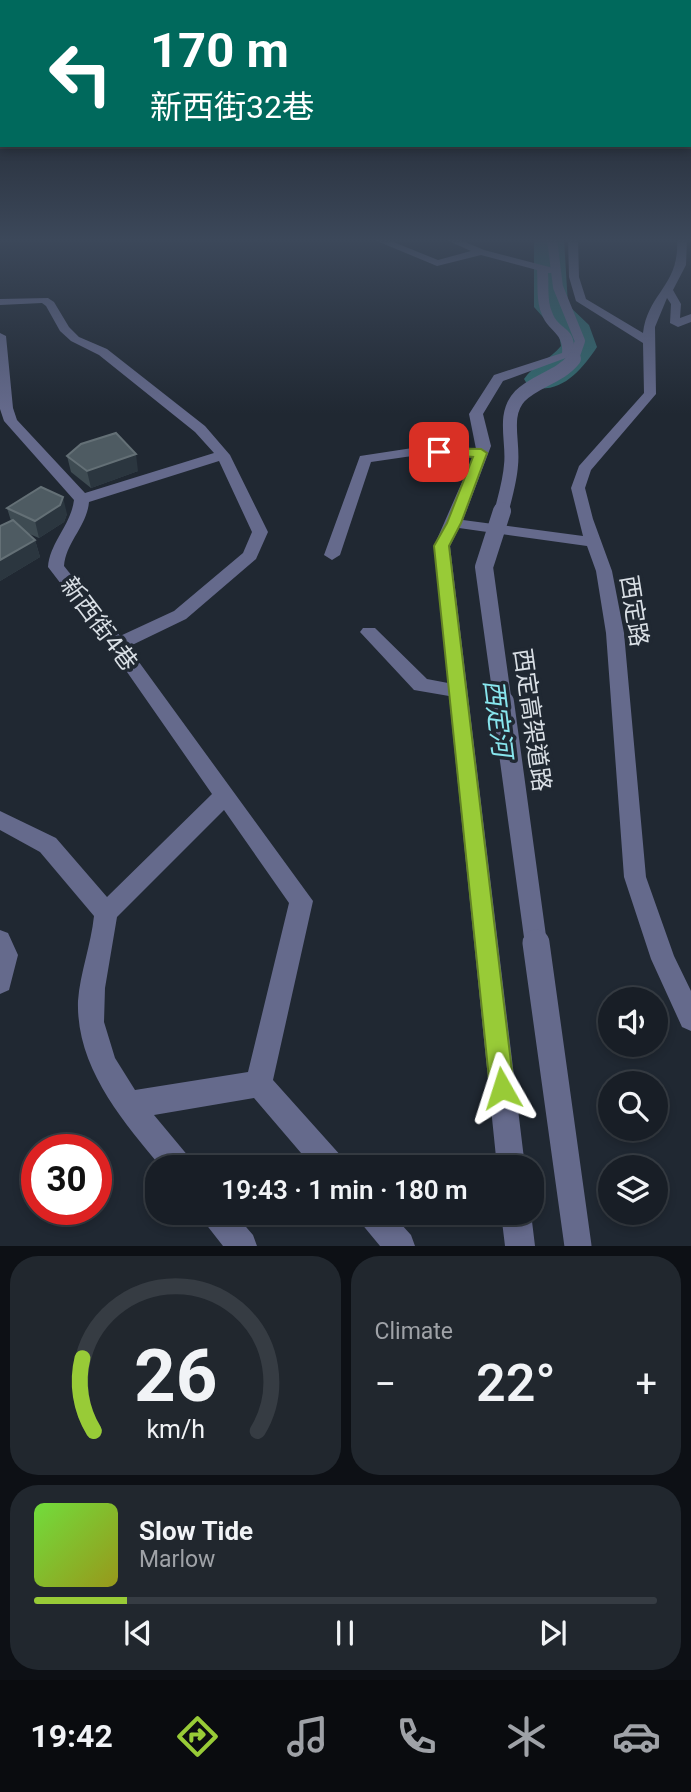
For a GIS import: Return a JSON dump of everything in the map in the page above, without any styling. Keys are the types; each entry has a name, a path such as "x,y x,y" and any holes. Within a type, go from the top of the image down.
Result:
{"street":[{"path":"510,1155 442,546 454,523 484,446 476,414 498,378 568,355 569,345 564,331 553,327 542,307 543,297"},
{"name":"西定高架道路","path":"561,297 578,332 580,348 570,364 517,398 509,416 512,455 499,521 484,568 578,1246"},
{"path":"580,297 581,301 648,341"},
{"name":"西定路","path":"663,297 652,317 648,341 650,394 579,478 580,499 604,571 615,633 635,877 663,960 691,1018"},
{"path":"671,297 676,304 674,321 678,324 691,317"},
{"path":"0,302 44,299 50,303 64,329 75,339 103,352 200,429 223,455 260,532 250,555 180,615 117,645"},
{"path":"0,335 6,408 11,421 82,499 223,455"},
{"path":"332,555 365,459 419,451 481,453"},
{"name":"新西街4巷","path":"82,499 80,519 55,558 56,567 117,645 301,901 259,1084"},
{"path":"454,523 593,542"},
{"path":"369,632 421,685 458,691"},
{"path":"169,1155 129,1105 98,1054 90,1000 105,934 106,913 225,795"},
{"path":"0,820 48,845 106,913"},
{"path":"0,941 6,955 0,982"},
{"path":"129,1105 259,1084 321,1155"},
{"path":"225,1225 242,1246"},
{"path":"382,1225 400,1246"},
{"path":"517,1225 520,1246"}],"building":[{"path":"116,433 136,454 87,471 67,456 81,444"},
{"path":"41,487 63,497 60,505 35,521 7,508"},
{"path":"13,520 35,540 0,560 0,526"}],"waterway":[{"name":"西定河","path":"543,379 568,362 579,347 576,333 551,307 551,297"}],"route":[{"path":"439,452 481,453 454,523 442,546 502,1088"}]}
